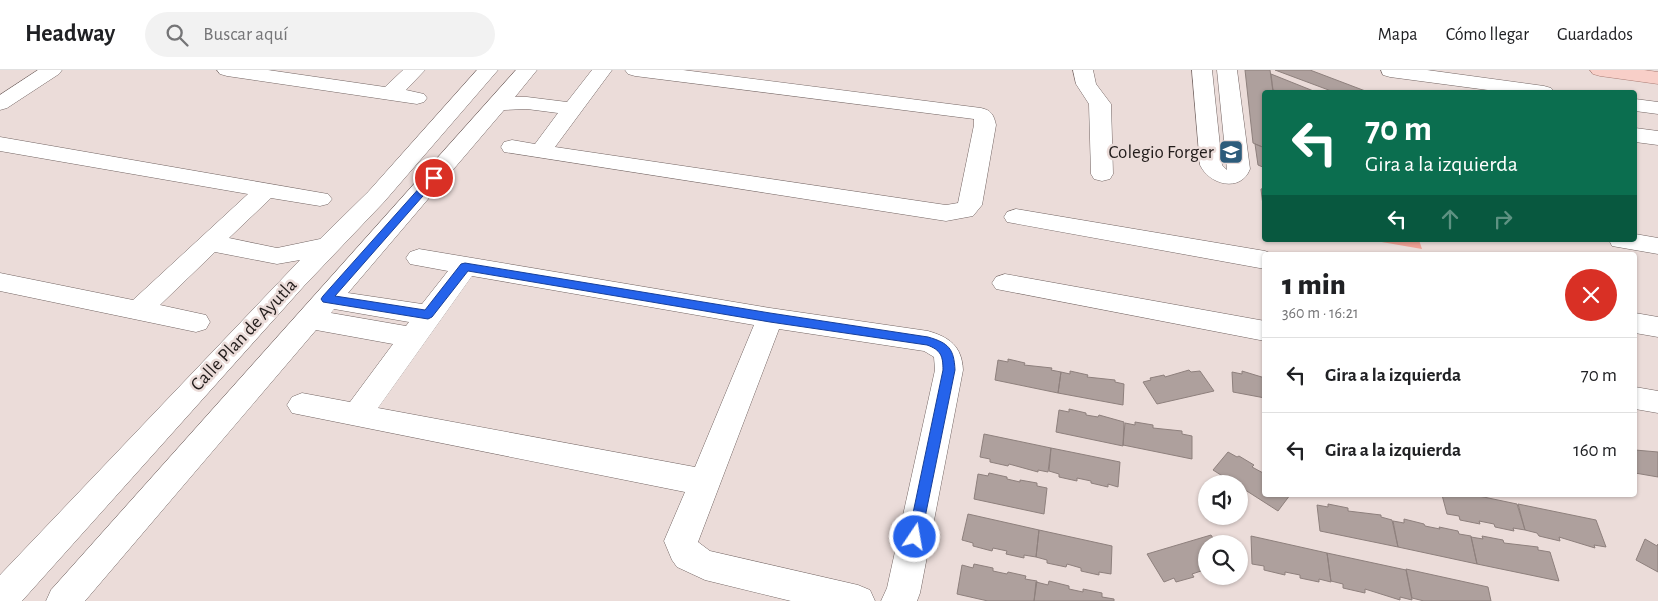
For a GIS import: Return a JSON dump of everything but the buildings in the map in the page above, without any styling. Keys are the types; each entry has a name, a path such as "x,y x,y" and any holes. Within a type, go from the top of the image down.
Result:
{"main road":[{"path":"1600,70 1658,78"}],"street":[{"path":"0,104 52,70"},
{"path":"227,70 417,98"},
{"path":"390,94 415,70"},
{"name":"Calle Plan de Ayutla","path":"0,600 295,280 376,197 488,70"},
{"path":"541,151 602,70"},
{"path":"512,148 946,213 965,211 970,205 985,124 984,117 981,114 635,70"},
{"path":"1084,70 1086,84 1100,104 1102,174"},
{"path":"1202,70 1211,165 1218,174 1230,177 1237,174 1239,169 1227,70"},
{"path":"1390,72 1463,87 1512,90"},
{"path":"519,92 575,106"},
{"name":"Calle Plan de Ayutla","path":"63,601 434,178 519,92"},
{"path":"1637,105 1658,108"},
{"path":"1637,136 1658,138"},
{"path":"0,144 320,199"},
{"path":"398,172 434,178"},
{"path":"137,311 266,190"},
{"path":"376,197 412,203"},
{"path":"1016,217 1262,259"},
{"path":"1633,242 1658,246"},
{"path":"210,243 277,256 327,246"},
{"path":"277,256 295,280"},
{"path":"419,258 770,318 928,341 941,346 949,356 949,370 903,593 898,601"},
{"path":"357,415 428,315 465,267"},
{"path":"0,282 196,322"},
{"path":"1005,283 1262,330"},
{"path":"327,299 428,315"},
{"path":"770,318 703,482 681,541 683,551 691,559 705,565 858,601"},
{"path":"309,319 412,337"},
{"path":"1637,323 1658,327"},
{"path":"1637,398 1658,402"},
{"path":"302,404 703,482"}],"shaded area":[{"path":"1382,242 1420,242 1422,249"}],"place":[{"name":"Colegio Forger","path":"1231,152"}],"route":[{"path":"434,178 327,299 428,315 465,267 770,318 928,341 941,346 949,356 949,370 915,537"}]}
